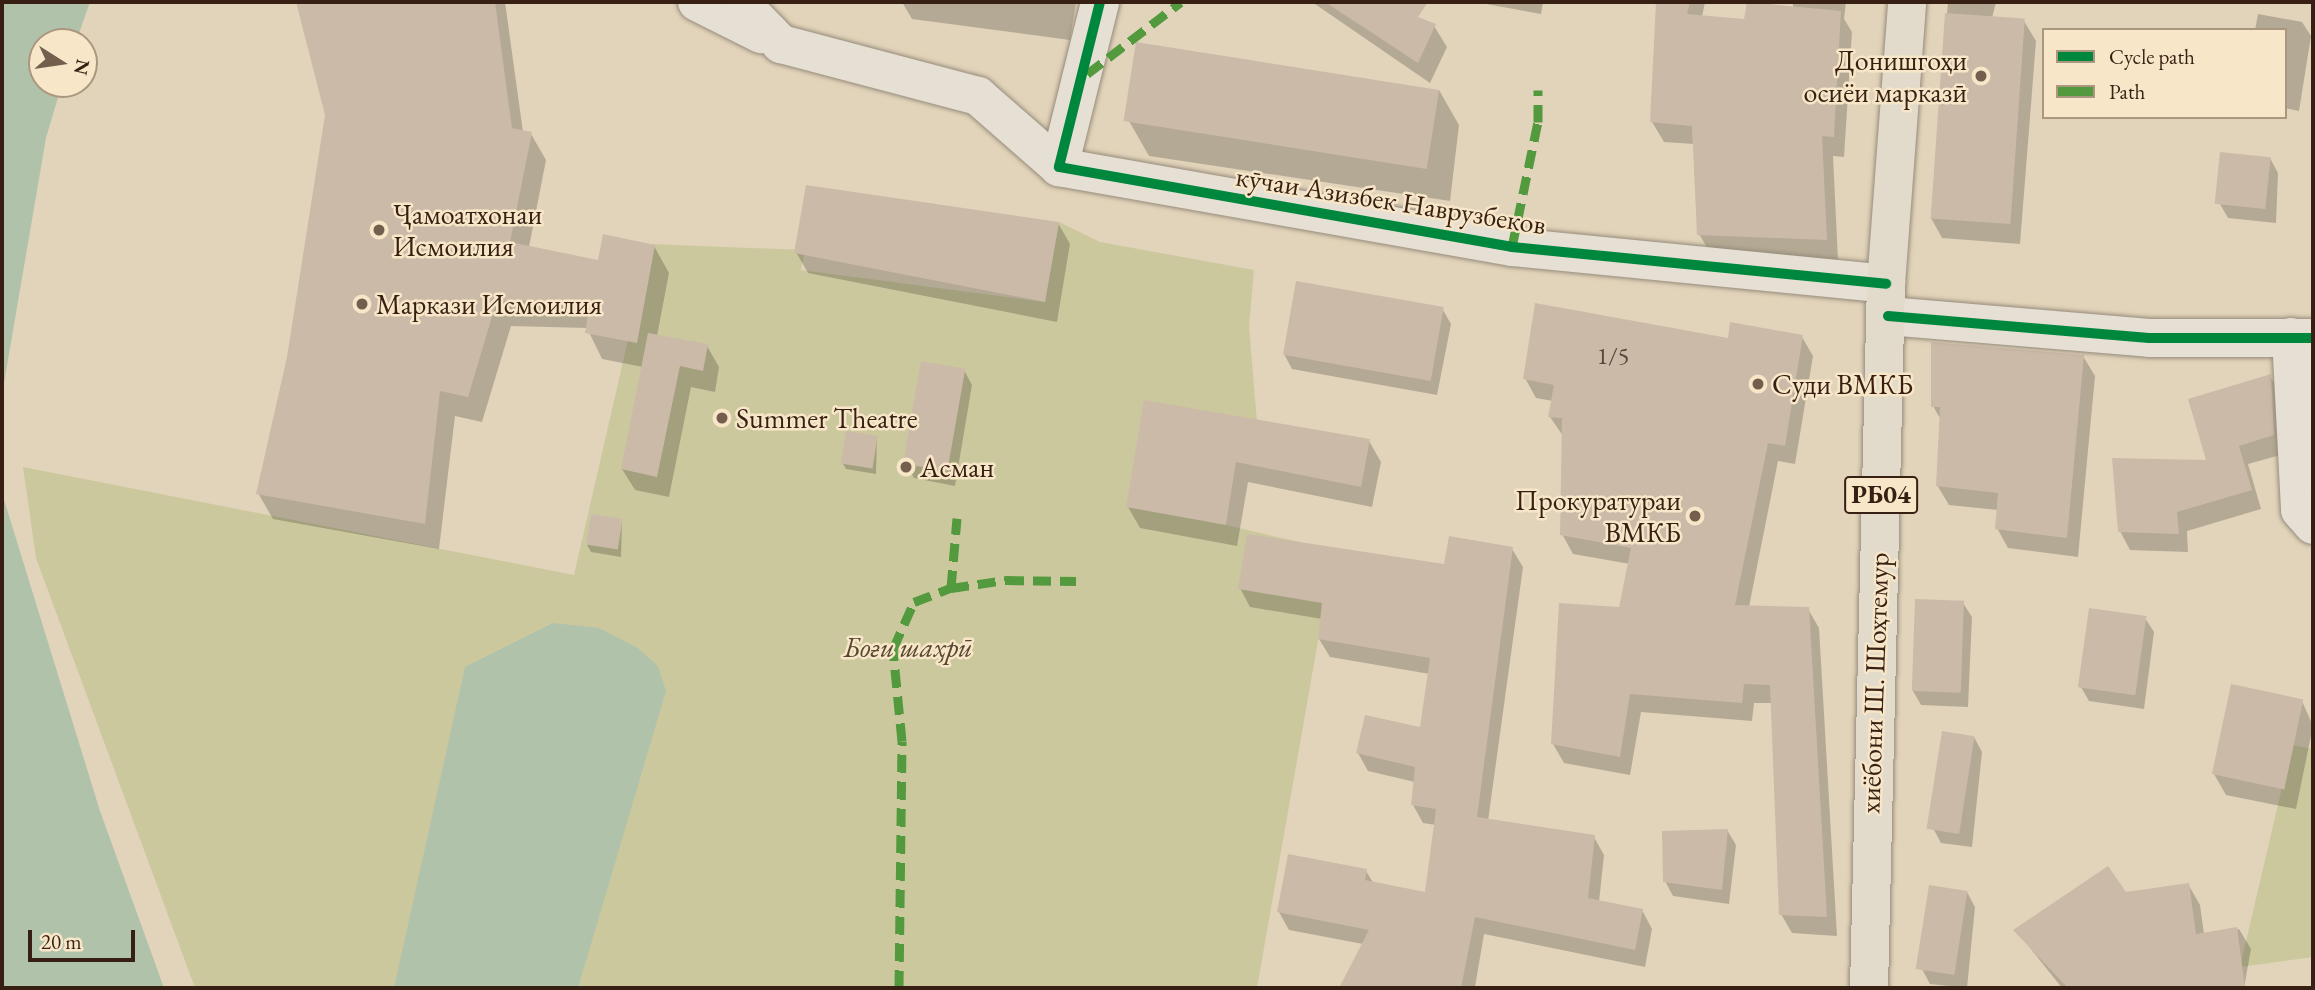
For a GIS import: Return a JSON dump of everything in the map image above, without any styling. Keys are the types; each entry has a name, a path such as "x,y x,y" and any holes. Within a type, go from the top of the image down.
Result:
{"main road":[{"name":"хиёбони Ш. Шоҳтемур","path":"1869,988 1870,773 1887,300 1907,2"}],"street":[{"path":"697,2 781,44 978,96 1059,167 1100,2"},
{"path":"740,2 781,44"},
{"name":"кӯчаи Азизбек Наврузбеков","path":"1059,167 1512,247 2149,338 2302,338"},
{"path":"2302,338 2300,510 2313,526"}],"green space":[{"name":"Боғи шаҳрӣ","path":"1059,222 1100,242 1254,270 1249,326 1257,422 1243,419 1226,525 1334,550 1257,988 195,988 36,558 23,467 574,575 650,244 805,250 801,270 1045,302"},
{"path":"2292,745 2313,749 2313,957 2240,967"}],"shaded area":[{"path":"2,2 90,2 81,28 28,28 28,98 58,98 46,138 2,395"},
{"path":"2,493 100,811 164,988 2,988"},
{"path":"553,623 599,628 638,648 658,666 666,691 578,988 394,988 465,667"}],"building":[{"path":"296,2 495,2 512,128 532,132 510,242 598,260 603,234 655,245 637,343 585,333 590,303 497,300 468,397 440,391 425,524 256,494 287,357 325,115"},
{"path":"1325,2 1428,2 1418,17 1436,24 1418,63"},
{"path":"1656,2 1690,2 1687,14 1744,19 1747,2 1841,11 1834,137 1822,136 1827,240 1697,235 1692,126 1650,122"},
{"name":"Донишгоҳи осиёи марказӣ","path":"1945,13 2025,19 2010,224 1931,218"},
{"path":"1136,42 1439,90 1427,169 1123,121"},
{"path":"2220,152 2271,157 2265,209 2215,204"},
{"path":"806,185 1059,222 1045,302 794,253"},
{"path":"1296,281 1444,307 1431,381 1283,355"},
{"path":"1535,303 1728,338 1730,322 1803,335 1785,446 1768,443 1735,605 1809,607 1827,917 1779,915 1770,685 1744,684 1742,703 1630,694 1620,757 1551,744 1559,603 1619,607 1631,548 1560,535 1562,418 1548,417 1554,385 1523,379"},
{"path":"648,333 708,344 703,371 680,366 657,477 621,469"},
{"path":"1931,342 2084,355 2067,538 1995,529 1998,493 1936,486 1940,407 1931,407"},
{"path":"921,361 965,369 947,471 903,463"},
{"path":"2271,374 2274,435 2239,446 2252,490 2177,512 2179,534 2118,532 2112,458 2206,460 2188,399"},
{"path":"1144,400 1370,439 1361,487 1236,462 1226,525 1126,507"},
{"path":"846,431 878,436 872,469 841,464"},
{"path":"591,514 623,519 618,550 586,545"},
{"path":"1247,534 1444,564 1449,536 1513,547 1477,817 1595,835 1588,898 1643,909 1635,950 1475,917 1461,988 1339,988 1369,930 1277,912 1288,854 1367,869 1365,880 1425,892 1436,809 1411,805 1415,767 1356,753 1365,715 1420,727 1430,658 1318,639 1322,603 1238,589"},
{"path":"1915,599 1964,601 1961,693 1912,691"},
{"path":"2089,608 2146,616 2135,695 2078,687"},
{"path":"2231,684 2303,699 2284,789 2212,774"},
{"path":"1942,731 1975,736 1959,834 1927,829"},
{"path":"1728,829 1722,890 1663,882 1662,831"},
{"path":"2108,866 2126,892 2189,883 2196,934 2237,927 2245,988 2068,988 2013,930"},
{"path":"1929,885 1968,891 1954,975 1916,969"}],"marked path":[{"path":"1087,74 1181,2"},
{"path":"1512,247 1538,122 1538,90"},
{"path":"951,588 957,518"},
{"path":"899,988 902,741 893,649 914,602 951,588 1006,580 1076,581"}],"cycle path":[{"path":"1100,2 1059,167 1512,247 1886,284"},
{"path":"1888,316 2149,338 2313,338"}],"place":[{"name":"Донишгоҳи осиёи марказӣ","path":"1981,76"},
{"name":"Ҷамоатхонаи Исмоилия","path":"379,230"},
{"name":"Маркази Исмоилия","path":"362,304"},
{"name":"Суди ВМКБ","path":"1758,384"},
{"name":"Summer Theatre","path":"722,418"},
{"name":"Асман","path":"906,467"},
{"name":"Прокуратураи ВМКБ","path":"1695,516"}]}
